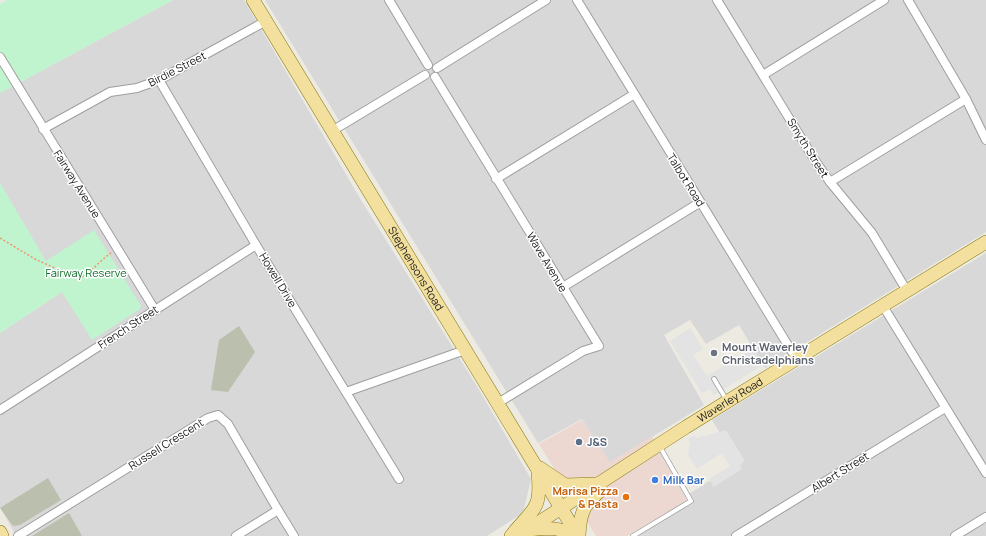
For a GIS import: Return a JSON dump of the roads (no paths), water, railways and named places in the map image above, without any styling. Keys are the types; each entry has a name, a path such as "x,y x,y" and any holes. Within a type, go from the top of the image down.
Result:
{"main road":[{"name":"Stephensons Road","path":"253,0 537,466 578,536"},
{"name":"Waverley Road","path":"522,533 727,402 986,242"},
{"path":"537,466 565,485 598,484"},
{"path":"510,536 534,510 539,499 537,466"},
{"path":"522,533 546,528 564,530 578,536 580,522 589,499 617,473"},
{"path":"0,532 2,536"}],"street":[{"path":"389,0 428,65"},
{"path":"437,68 546,0"},
{"name":"Talbot Road","path":"577,0 633,95 797,360"},
{"name":"Smyth Street","path":"717,0 814,159 830,182 872,234 906,292"},
{"path":"763,75 884,0"},
{"path":"908,0 966,99 986,140"},
{"name":"Birdie Street","path":"43,129 110,92 137,88 159,80 266,21"},
{"name":"Fairway Avenue","path":"0,57 155,310"},
{"path":"428,65 433,65 437,68"},
{"path":"426,75 425,70 428,65"},
{"path":"426,75 430,78 435,77 438,72 437,68"},
{"path":"332,131 426,75"},
{"name":"Wave Avenue","path":"435,77 599,346 583,351 498,403"},
{"name":"Howell Drive","path":"159,80 256,244 399,479"},
{"path":"496,179 633,95"},
{"path":"830,182 966,99"},
{"path":"563,287 699,203"},
{"name":"French Street","path":"0,410 256,244"},
{"path":"883,306 986,472"},
{"path":"346,392 465,350"},
{"name":"Albert Street","path":"736,536 945,408"},
{"name":"Russell Crescent","path":"18,536 208,418 218,415 228,424 278,510"},
{"path":"236,536 278,510 294,536"},
{"path":"955,536 986,517"}],"lane":[{"path":"714,379 727,402"},
{"path":"633,536 691,501 659,445"}],"place":[{"name":"Mount Waverley Christadelphians","path":"714,353"},
{"name":"J&S","path":"579,442"},
{"name":"Milk Bar","path":"655,480"},
{"name":"Marisa Pizza & Pasta","path":"626,497"}],"park label":[{"name":"Fairway Reserve","path":"86,273"}]}
